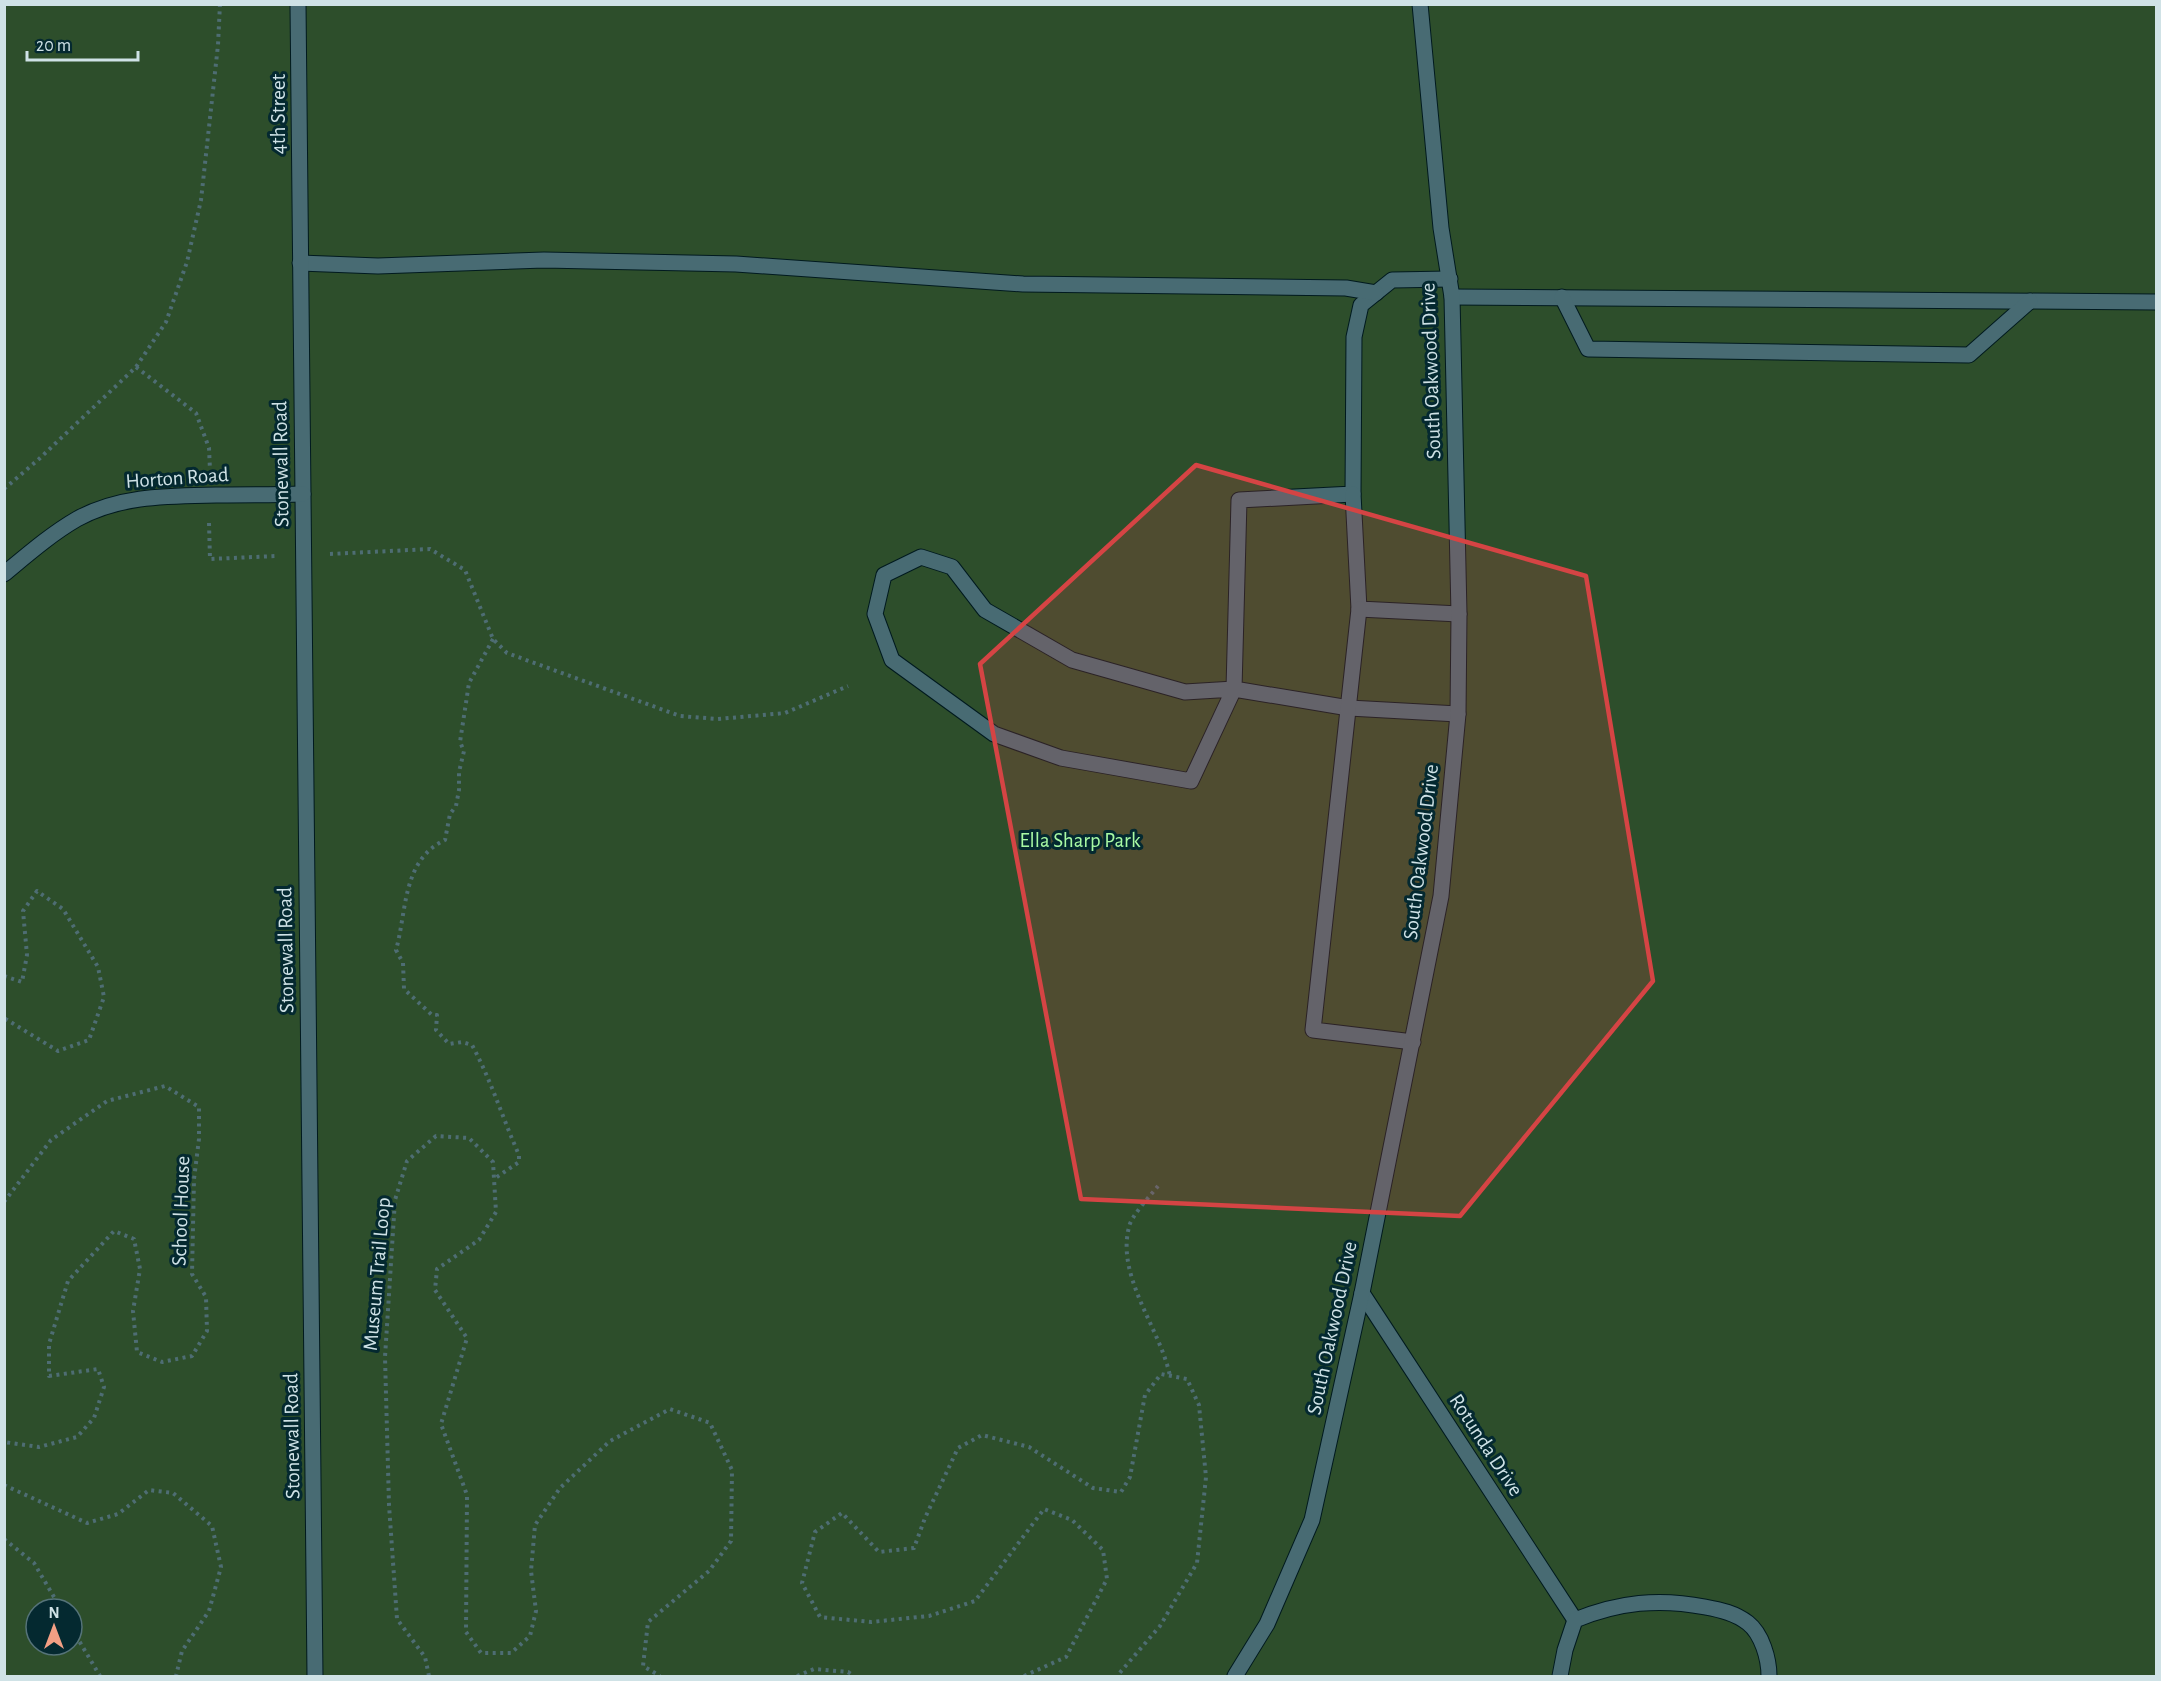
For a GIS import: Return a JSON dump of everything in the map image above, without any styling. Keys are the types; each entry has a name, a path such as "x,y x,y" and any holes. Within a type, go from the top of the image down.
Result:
{"street":[{"name":"4th Street","path":"298,4 299,223"},
{"name":"South Oakwood Drive","path":"1235,1677 1267,1624 1312,1520 1362,1293 1441,896 1458,714 1459,614 1452,297 1441,228 1420,4"},
{"name":"Stonewall Road","path":"299,223 315,1677"},
{"path":"300,263 378,266 544,260 736,264 1023,284 1346,288 1376,293"},
{"path":"1413,1042 1313,1030 1359,609 1353,494 1354,337 1361,305 1392,280 1450,279"},
{"path":"1452,297 2157,302"},
{"path":"1562,297 1588,349 1969,355 2030,301"},
{"name":"Horton Road","path":"4,574 79,518 138,498 303,494"},
{"path":"1353,494 1239,500 1234,689 1191,781 1061,758 994,734 892,660 874,614 884,575 921,557 952,567 985,610 1072,660 1185,692 1234,689 1349,708 1458,714"},
{"path":"1359,609 1459,614"},
{"name":"Rotunda Drive","path":"1362,1293 1575,1620"},
{"path":"1560,1677 1565,1650 1575,1620 1599,1610 1631,1604 1677,1601 1731,1612 1750,1624 1760,1639 1768,1659 1769,1677"}],"path":[{"path":"4,489 136,367 166,322 187,262 201,200 218,45 220,4"},
{"path":"136,367 196,413 209,448 210,559 430,549 465,570 494,639 507,653 680,716 718,719 786,713 848,686"},
{"path":"494,639 469,683 460,742 464,751 459,772 456,806 450,814 445,840 434,845 413,870 403,927 396,950 403,963 404,989 432,1015 437,1016 436,1030 449,1044 462,1042 472,1045 484,1066 519,1155 519,1162 494,1179"},
{"path":"4,976 22,982 27,955 23,911 37,891 63,909 98,967 104,997 89,1040 58,1051 4,1018"},
{"name":"School House","path":"4,1202 51,1140 107,1101 165,1086 199,1107 199,1139 194,1179 192,1274 206,1297 207,1331 192,1356 162,1362 137,1352 133,1311 140,1269 134,1239 114,1232 68,1281 49,1344 49,1376 98,1369 104,1387 94,1418 77,1437 39,1447 4,1443"},
{"name":"Museum Trail Loop","path":"429,1677 425,1657 397,1619 389,1504 385,1357 395,1200 407,1161 436,1136 469,1138 492,1162 496,1212 479,1240 437,1269 435,1290 467,1338 441,1424 467,1495 466,1632 482,1653 510,1653 530,1636 536,1611 531,1571 535,1525 560,1488 610,1441 670,1409 710,1423 732,1470 731,1540 709,1571 648,1622 643,1666 660,1677"},
{"path":"1158,1185 1129,1225 1127,1259 1134,1287 1166,1357 1170,1376"},
{"path":"1024,1677 1066,1657 1107,1579 1103,1550 1072,1520 1044,1509 975,1601 929,1616 871,1622 820,1617 802,1583 814,1532 842,1513 879,1552 914,1548 925,1518 958,1448 982,1435 1029,1447 1093,1488 1121,1492 1130,1477 1145,1395 1161,1374 1187,1379 1199,1405 1206,1477 1197,1563 1160,1626 1117,1677"},
{"path":"4,1485 87,1522 118,1514 149,1490 173,1493 212,1526 221,1567 209,1611 183,1651 176,1677"},
{"path":"4,1539 34,1563 54,1597"},
{"path":"84,1650 100,1677"},
{"path":"797,1677 814,1669 848,1672 854,1677"}],"highlighted area":[{"path":"1196,465 1586,576 1653,981 1460,1216 1081,1199 980,664"}],"green space":[{"name":"Ella Sharp Park","path":"5,5 2156,5 2156,1676 5,1676"}]}
